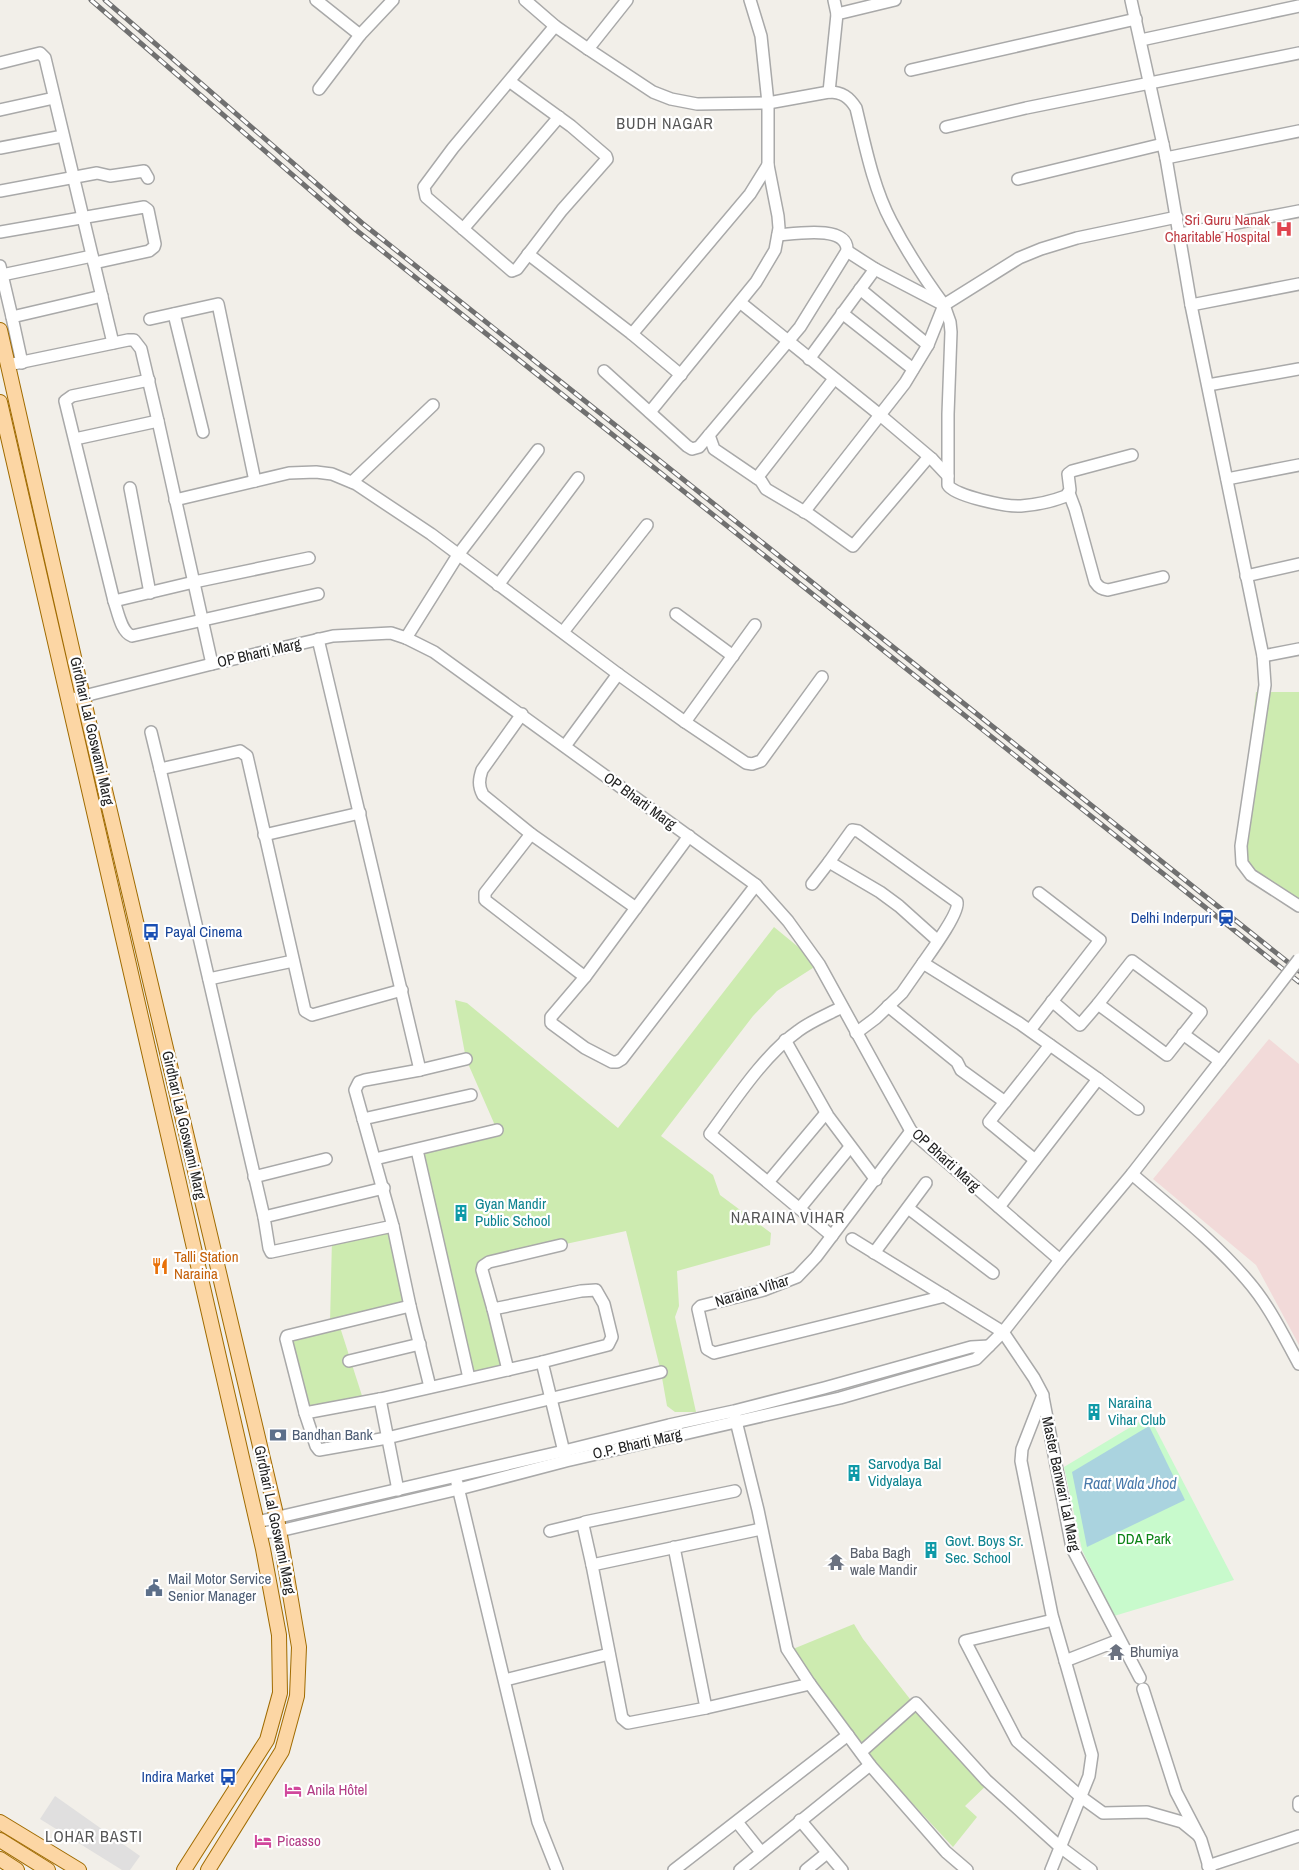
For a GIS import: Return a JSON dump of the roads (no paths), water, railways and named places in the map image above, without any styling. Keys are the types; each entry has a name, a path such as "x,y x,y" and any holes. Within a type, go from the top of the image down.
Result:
{"main road":[{"name":"Girdhari Lal Goswami Marg","path":"0,330 83,696 278,1525 299,1647 297,1696 282,1751 208,1870"},
{"name":"Girdhari Lal Goswami Marg","path":"0,402 258,1528 280,1635 280,1693 267,1740 184,1870"},
{"path":"0,1822 79,1870"},
{"path":"0,1840 48,1870"},
{"path":"0,1859 17,1870"}],"street":[{"path":"316,0 360,35"},
{"path":"319,89 360,35 393,0"},
{"path":"525,0 555,26 588,49 653,92 671,98 697,104 768,103 829,92 843,94 851,100 856,108 878,187 891,221 930,286 944,305 950,322 948,485 957,493 1018,506 1062,498 1069,493"},
{"path":"536,9 544,0"},
{"path":"588,49 627,0"},
{"path":"650,412 741,303 775,250 778,235 778,216 768,165 768,103 761,36 750,0"},
{"path":"829,92 837,14 834,0"},
{"path":"837,14 894,0"},
{"path":"1131,0 1166,158 1191,305 1263,656 1265,685 1241,855 1242,863 1251,874 1299,906"},
{"path":"1141,40 1299,6"},
{"path":"911,70 1136,19"},
{"path":"509,81 559,117 606,156 607,159 562,210 517,269 512,271 426,196 424,188 453,148 509,81 555,26"},
{"path":"946,127 1026,108 1299,53"},
{"path":"0,63 42,54 45,58 113,343"},
{"path":"0,110 54,98"},
{"path":"463,229 559,117"},
{"path":"1166,158 1299,131"},
{"path":"0,148 63,136"},
{"path":"1018,179 1163,144"},
{"path":"632,334 750,194 768,165"},
{"path":"0,190 99,173 110,176 144,171 148,178"},
{"path":"0,232 144,207 149,213 155,244 149,250 1,271 22,363"},
{"path":"1180,234 1299,211"},
{"path":"804,512 914,369 928,345 944,305 1019,258 1041,249 1077,238 1177,217"},
{"path":"604,371 692,449 699,447 788,342 808,314 847,251 845,242 827,233 778,235"},
{"path":"847,251 944,305"},
{"path":"528,254 632,334 681,375"},
{"path":"809,359 875,268"},
{"path":"1191,305 1299,284"},
{"path":"860,289 928,345"},
{"path":"12,317 102,296"},
{"path":"741,303 880,415 932,459 948,476"},
{"path":"150,319 218,304 255,481"},
{"path":"842,313 914,369"},
{"path":"174,314 203,432"},
{"path":"8,365 128,340 134,340 137,343 141,349 149,380 212,664"},
{"path":"1208,386 1299,369"},
{"path":"756,478 834,379"},
{"path":"149,380 67,398 65,404 114,601 128,635 132,636 318,594"},
{"path":"352,482 434,405"},
{"path":"75,439 158,421"},
{"path":"709,435 714,448 756,478 766,488 853,546 927,459 932,459"},
{"path":"406,638 458,554 538,450"},
{"path":"1132,454 1072,471 1068,474 1069,493 1095,582 1102,590 1163,577"},
{"path":"1227,479 1299,465"},
{"path":"175,500 289,473 316,472 332,474 352,482 458,554 618,674 746,764 761,761 822,677"},
{"path":"498,585 578,478"},
{"path":"130,488 150,593"},
{"path":"563,632 647,525"},
{"path":"114,601 309,558"},
{"path":"1246,576 1299,564"},
{"path":"676,614 733,656"},
{"path":"685,722 755,625"},
{"name":"OP Bharti Marg","path":"68,700 333,636 391,634 406,638 434,652 756,885 788,921 819,964 911,1131 1060,1260"},
{"path":"318,639 420,1070"},
{"path":"1263,656 1299,649"},
{"path":"565,746 618,674"},
{"path":"522,714 482,770 479,779 482,794 531,834 636,908"},
{"path":"152,732 264,1218 269,1248 273,1252 393,1226"},
{"path":"160,769 240,751 247,756 304,1011 312,1015 402,990"},
{"path":"264,835 360,813"},
{"path":"812,884 850,832 855,829 957,902 956,911 938,941 902,993 856,1032"},
{"path":"531,834 485,893 485,900 585,977"},
{"path":"689,836 585,977 551,1017 550,1021 585,1048 612,1062 622,1059 756,885"},
{"path":"829,862 880,892 899,906 938,941"},
{"path":"1030,1030 1100,940 1039,893"},
{"name":"O.P. Bharti Marg","path":"278,1525 398,1490 456,1476 565,1456 735,1417 840,1398 976,1359 1003,1332 1132,1174 1299,959"},
{"path":"1052,1001 1080,1025 1132,960 1201,1012 1167,1055 1098,1004"},
{"path":"209,979 293,961"},
{"path":"923,963 1030,1030 1138,1109"},
{"path":"888,1006 957,1062 961,1070 1005,1102"},
{"path":"832,1236 769,1181 710,1134 769,1057 785,1040 799,1029 842,1007"},
{"path":"1183,1034 1220,1061"},
{"path":"785,1040 826,1113 876,1180"},
{"path":"1035,1160 989,1122 1050,1045"},
{"path":"430,1387 384,1188 355,1090 359,1082 466,1059"},
{"path":"999,1207 1098,1079"},
{"path":"363,1119 471,1095"},
{"path":"769,1181 826,1113"},
{"path":"374,1159 498,1130"},
{"name":"Naraina Vihar","path":"911,1131 876,1180 816,1257 797,1277 764,1290 701,1306 698,1309 707,1349 714,1353 945,1296"},
{"path":"800,1208 850,1147"},
{"path":"417,1150 469,1378"},
{"path":"254,1176 326,1159"},
{"path":"1132,1174 1215,1245 1248,1280 1269,1310 1299,1364"},
{"path":"874,1253 926,1183"},
{"path":"264,1218 384,1188"},
{"path":"908,1208 993,1273"},
{"path":"852,1239 1003,1332"},
{"path":"508,1370 494,1309 482,1270 486,1264 561,1245"},
{"path":"306,1414 542,1362 608,1345 612,1337 604,1304 596,1290 581,1291 494,1309"},
{"path":"410,1306 287,1336 286,1339 306,1414 319,1450 387,1438 662,1372"},
{"name":"Master Banwari Lal Marg","path":"1003,1332 1034,1378 1043,1395 1072,1548 1142,1683 1176,1792 1198,1835 1209,1868"},
{"path":"348,1361 420,1344"},
{"path":"542,1362 565,1456"},
{"path":"1043,1395 1022,1449 1021,1461 1053,1620 1092,1755 1089,1776 1059,1846 1051,1870"},
{"path":"380,1399 398,1490"},
{"path":"735,1417 787,1649 810,1684 870,1765 946,1852 966,1870"},
{"name":"O.P. Bharti Marg","path":"278,1525 459,1489 565,1456"},
{"path":"456,1476 538,1822 557,1870"},
{"path":"550,1531 588,1520 735,1491"},
{"path":"583,1523 624,1722 630,1723 706,1708 810,1684"},
{"path":"258,1528 278,1525"},
{"path":"592,1565 761,1529"},
{"path":"674,1547 706,1708"},
{"path":"1053,1620 965,1641 1017,1741 1081,1797 1103,1813 1147,1812 1182,1822 1198,1835"},
{"path":"1065,1662 1119,1640"},
{"path":"505,1680 609,1654"},
{"path":"861,1752 916,1703 986,1780 1059,1846 1090,1870"},
{"path":"674,1870 848,1735"},
{"path":"740,1870 870,1765"},
{"path":"800,1820 842,1870"},
{"path":"736,1822 761,1852"},
{"path":"1209,1868 1299,1836"},
{"path":"806,1870 827,1853"}],"water":[{"name":"Raat Wala Jhod","path":"1149,1426 1185,1500 1087,1547 1072,1472"}],"railway":[{"path":"91,0 356,230 1299,982"},
{"path":"105,0 362,223 1299,971"}],"place":[{"name":"Sri Guru Nanak Charitable Hospital","path":"1284,229"},
{"name":"Delhi Inderpuri","path":"1226,918"},
{"name":"Payal Cinema","path":"151,932"},
{"name":"Gyan Mandir Public School","path":"461,1213"},
{"name":"Talli Station Naraina","path":"160,1266"},
{"name":"Naraina Vihar Club","path":"1094,1412"},
{"name":"Bandhan Bank","path":"278,1435"},
{"name":"Sarvodya Bal Vidyalaya","path":"854,1473"},
{"name":"Govt. Boys Sr. Sec. School","path":"931,1550"},
{"name":"Baba Bagh wale Mandir","path":"836,1562"},
{"name":"Mail Motor Service Senior Manager","path":"154,1588"},
{"name":"Bhumiya","path":"1116,1652"},
{"name":"Indira Market","path":"228,1777"},
{"name":"Anila Hôtel","path":"293,1790"},
{"name":"Picasso","path":"263,1841"}],"district":[{"name":"BUDH NAGAR","path":"665,123"},
{"name":"NARAINA VIHAR","path":"788,1217"},
{"name":"LOHAR BASTI","path":"94,1836"}],"park label":[{"name":"DDA Park","path":"1144,1539"}]}
